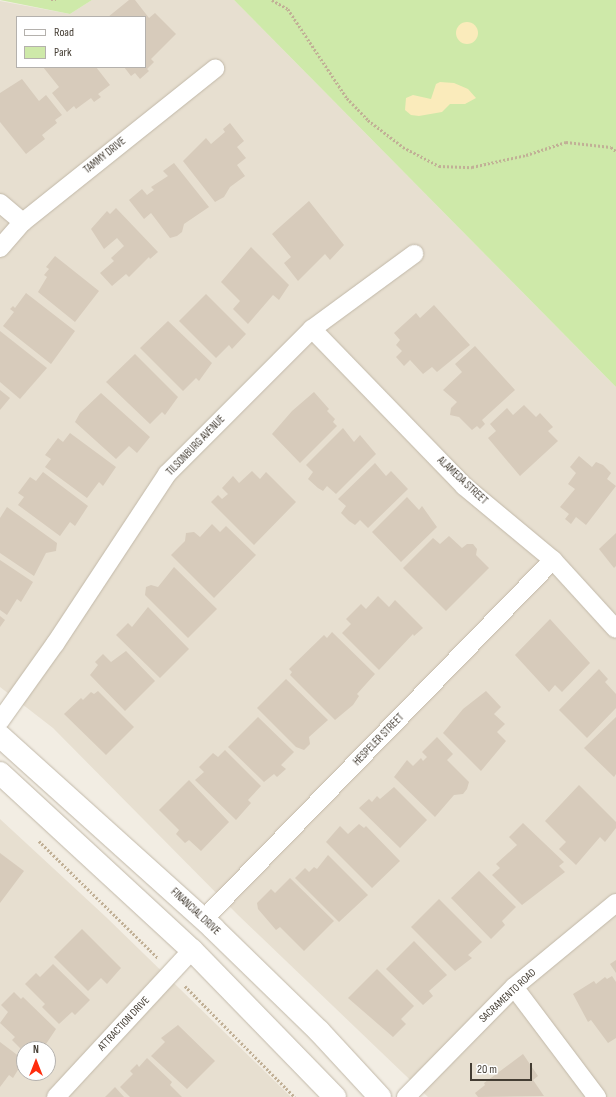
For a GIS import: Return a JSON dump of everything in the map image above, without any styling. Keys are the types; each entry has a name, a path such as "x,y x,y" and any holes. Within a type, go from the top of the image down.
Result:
{"street":[{"name":"TAMMY DRIVE","path":"0,248 23,222 215,69"},
{"path":"0,203 23,222"},
{"name":"TILSONBURG AVENUE","path":"0,721 55,644 167,474 312,329 414,254"},
{"name":"ALAMEDA STREET","path":"312,329 464,486 553,560 616,629"},
{"name":"HESPELER STREET","path":"204,920 553,560"},
{"name":"FINANCIAL DRIVE","path":"0,736 204,920 319,1031 380,1097"},
{"path":"0,773 192,950 335,1097"},
{"name":"SACRAMENTO ROAD","path":"406,1097 514,987 616,903"},
{"name":"ATTRACTION DRIVE","path":"56,1097 192,950"},
{"path":"514,987 597,1097"}],"path":[{"path":"272,0 288,9 347,98 368,120 403,147 439,166 472,167 526,155 566,142 611,147 616,151"},
{"path":"38,840 156,956"},
{"path":"190,991 295,1097"}],"shaded area":[{"path":"92,0 234,0 616,387 616,1097 428,1097 238,915 53,728 0,687 0,1 70,14"},
{"path":"0,819 106,917 291,1097 0,1097"}],"green space":[{"path":"0,0 92,0 70,14"},
{"path":"234,0 616,0 616,387"}],"sand":[{"path":"467,22 475,25 478,33 475,41 467,44 459,41 456,33 459,25"},
{"path":"440,82 454,83 468,89 476,98 465,104 450,104 442,112 419,116 411,115 405,110 406,98 413,95 431,99 436,84"}],"building":[{"path":"129,0 135,0 149,18 155,13 176,34 151,59 154,62 147,69 149,71 140,79 135,73 131,76 125,68 146,68 146,16 109,16"},
{"path":"44,68 97,68 110,85 98,94 101,97 94,102 91,98 76,109 74,106 67,112 52,93 59,87"},
{"path":"22,79 39,101 46,95 62,115 55,120 57,123 42,135 45,139 26,154 0,122 0,93"},
{"path":"230,123 244,141 237,147 246,158 237,165 245,176 230,187 224,197 215,202 183,161 206,138 211,144 225,132 223,129"},
{"path":"174,163 209,207 184,224 182,232 177,236 170,238 151,213 144,219 129,200 142,189 147,195 154,190 151,187 168,176 163,171"},
{"path":"309,201 344,245 330,260 325,254 298,281 284,263 291,257 272,234"},
{"path":"116,208 158,252 150,259 149,257 129,277 126,274 112,286 100,273 114,261 111,258 124,246 117,238 104,249 91,229 107,211 110,214"},
{"path":"251,247 289,285 279,300 273,295 248,324 233,309 240,301 221,282"},
{"path":"55,256 99,291 75,322 38,292 47,277 44,275 49,269 46,267"},
{"path":"26,293 75,331 51,364 3,326 14,312 10,309 13,306 15,308"},
{"path":"206,294 246,334 232,349 229,345 216,358 179,321"},
{"path":"434,305 470,345 437,372 432,367 423,374 410,360 404,366 396,357 402,351 396,345 400,340 394,333 416,313 420,318"},
{"path":"168,321 212,363 199,381 196,378 183,391 140,348"},
{"path":"0,331 47,368 20,399 0,382"},
{"path":"475,346 515,390 482,420 485,424 480,429 477,426 472,430 459,417 450,415 451,408 457,402 443,390 462,372 455,364"},
{"path":"135,354 178,397 165,415 162,412 150,424 106,382"},
{"path":"0,390 10,398 0,410"},
{"path":"314,392 329,409 327,411 335,419 333,422 337,426 300,463 272,434 292,411"},
{"path":"101,393 150,437 137,453 129,446 116,459 75,422 80,413"},
{"path":"524,405 536,417 540,413 553,427 548,431 558,441 520,476 488,438 496,431 490,424 507,408 513,415"},
{"path":"343,428 354,442 360,435 376,454 336,494 327,486 323,491 308,479 313,472 306,465"},
{"path":"70,433 116,467 103,486 99,482 87,498 45,467 51,459 45,455 58,438 63,442"},
{"path":"579,456 592,467 596,462 603,465 611,473 607,479 616,486 586,525 576,517 571,524 565,519 569,514 560,507 575,489 568,484 576,473 570,467"},
{"path":"375,463 386,476 391,471 408,489 368,528 360,520 355,525 349,521 341,513 346,506 338,499"},
{"path":"252,471 260,479 266,472 296,502 254,545 211,502 218,495 222,499 228,494 222,488 233,476 239,483"},
{"path":"43,472 88,506 75,526 70,522 60,536 18,505 24,497 18,493 30,477 36,481"},
{"path":"407,497 419,510 422,506 437,527 401,562 372,532"},
{"path":"7,507 57,543 56,551 46,553 34,576 0,553 0,518"},
{"path":"212,524 220,532 226,526 256,555 214,598 171,555 185,541 186,533 194,532 200,537"},
{"path":"616,533 616,566 614,568 599,549"},
{"path":"449,536 462,548 467,544 473,544 477,549 476,555 489,568 446,611 403,568 433,538 440,544"},
{"path":"0,560 33,582 21,602 17,599 7,615 0,610"},
{"path":"174,567 217,609 188,638 145,595 146,587 151,585 158,587"},
{"path":"378,596 389,607 395,600 423,628 414,636 413,634 379,670 342,633 351,624 346,619 361,604 366,609"},
{"path":"148,607 189,649 160,678 116,635 128,623 132,627"},
{"path":"0,616 5,620 0,627"},
{"path":"550,619 590,663 562,692 555,685 549,692 515,655"},
{"path":"332,632 375,674 357,694 359,696 353,705 335,720 290,675 292,672 289,669 324,635 327,638"},
{"path":"126,651 155,681 125,711 90,675 98,665 95,662 103,654 111,662"},
{"path":"599,669 608,679 605,682 616,694 616,708 587,738 559,710"},
{"path":"286,679 328,720 309,737 310,744 304,750 296,747 257,708"},
{"path":"98,691 134,727 106,755 64,714 81,698 83,700 91,692 94,694"},
{"path":"486,691 501,707 494,714 505,724 497,732 506,741 481,771 443,733 463,709"},
{"path":"258,717 294,752 281,765 286,769 277,777 274,774 264,782 228,747"},
{"path":"616,717 616,774 614,777 584,748"},
{"path":"437,737 453,754 447,760 469,782 467,789 463,794 454,795 435,817 394,777 407,760 413,766 421,758 423,761 427,757 422,752"},
{"path":"225,750 261,786 248,800 251,803 236,820 195,780 204,772 199,767 213,753 218,757"},
{"path":"189,780 229,822 201,851 189,840 185,843 176,834 179,830 159,810"},
{"path":"579,785 616,822 616,828 605,842 600,837 576,865 559,849 566,842 545,821"},
{"path":"394,787 427,820 400,848 359,808 369,799 372,802 377,796 380,799"},
{"path":"523,823 564,862 559,866 565,872 522,905 492,875 500,868 496,864 517,845 509,837"},
{"path":"359,824 364,828 366,826 400,861 372,888 326,842 340,826 348,834"},
{"path":"0,853 24,871 0,903"},
{"path":"328,855 368,895 339,922 295,878 305,868 309,872 314,867 317,869"},
{"path":"479,871 516,907 502,921 505,925 491,939 451,898"},
{"path":"290,878 334,921 304,951 280,927 276,930 258,909 257,903 271,889 275,893"},
{"path":"439,899 482,942 468,955 472,958 455,971 411,927"},
{"path":"82,929 121,968 107,984 101,978 88,991 54,957"},
{"path":"414,941 447,975 429,991 433,996 423,1005 386,969"},
{"path":"616,960 616,973 610,964"},
{"path":"53,964 90,1000 75,1015 72,1012 59,1024 42,1007 45,1004 25,984 36,973 40,977"},
{"path":"377,969 414,1006 401,1019 406,1024 393,1037 348,998"},
{"path":"612,976 616,982 616,1038 608,1043 591,1020 588,1022 573,994 594,981 596,984 605,977 607,979"},
{"path":"14,992 21,999 23,997 56,1029 48,1041 16,1041 16,1044 12,1040 15,1037 0,1023 8,1012 1,1005"},
{"path":"178,1025 215,1061 187,1089 151,1056 165,1042 161,1038"},
{"path":"0,1042 16,1054 16,1073 13,1078 9,1075 0,1087"},
{"path":"523,1054 538,1076 533,1080 544,1096 478,1097 475,1093 485,1085 484,1083"},
{"path":"147,1058 172,1082 170,1085 182,1097 130,1097 120,1087 133,1074 130,1071 137,1064 139,1067"},
{"path":"115,1087 124,1097 105,1097"}]}
